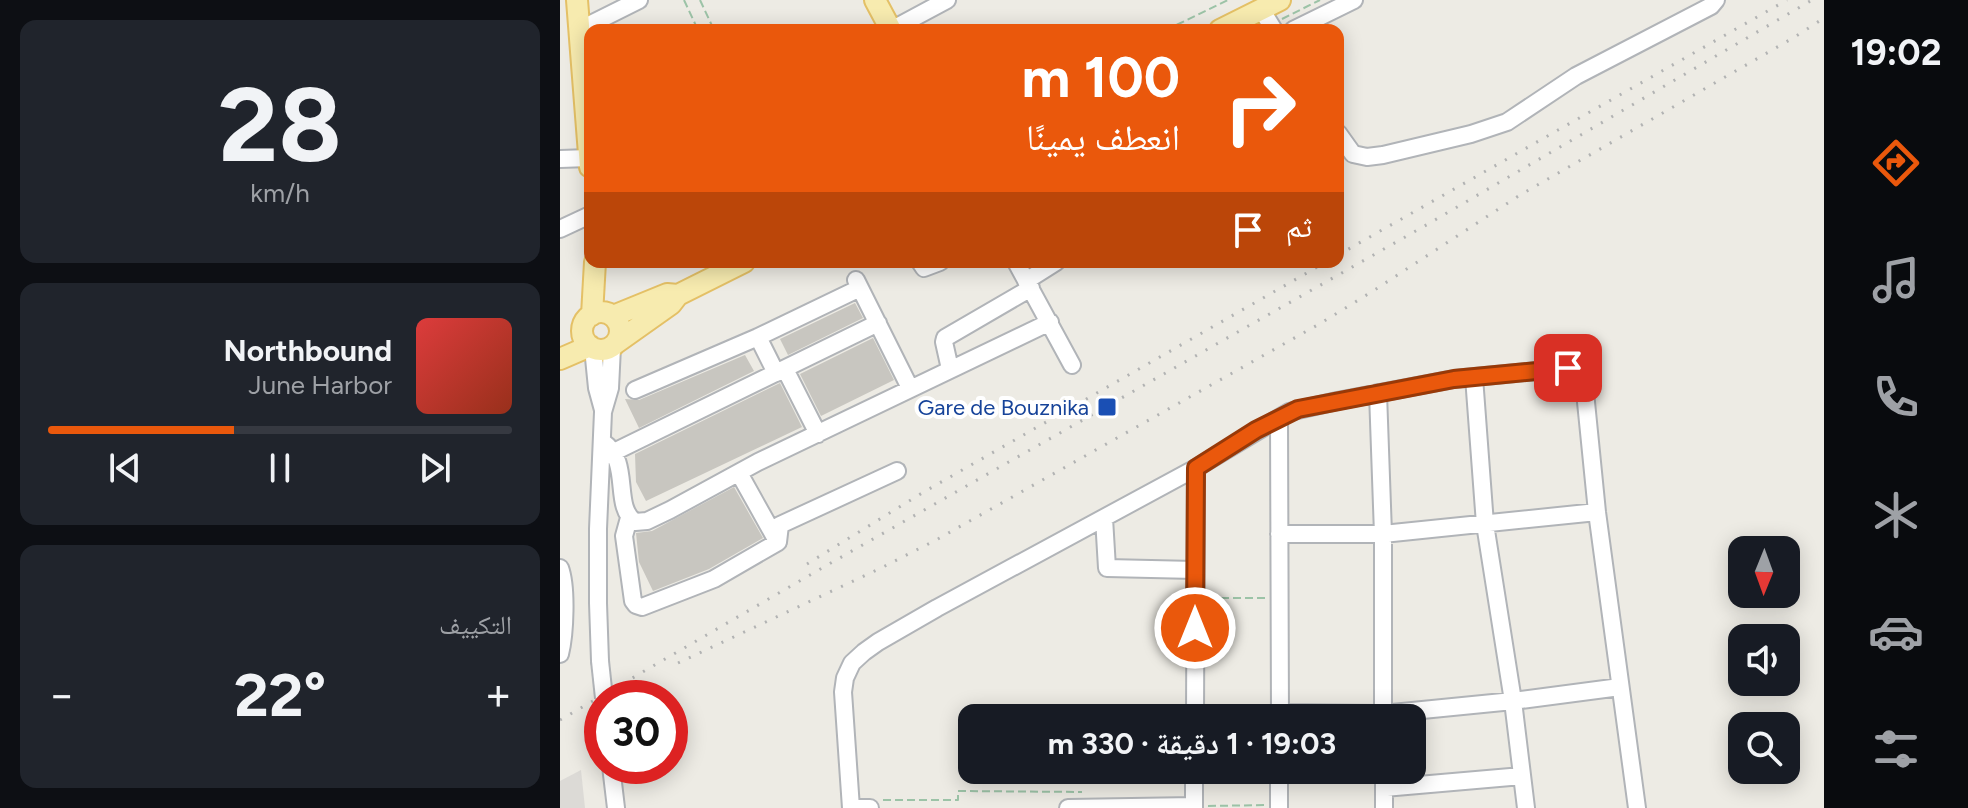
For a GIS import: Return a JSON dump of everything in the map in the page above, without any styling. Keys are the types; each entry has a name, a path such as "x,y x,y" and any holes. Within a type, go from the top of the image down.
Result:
{"main road":[{"path":"577,0 584,96"},
{"path":"875,0 888,24"},
{"path":"1269,21 1280,0"},
{"path":"595,268 600,335"},
{"path":"560,359 600,335 671,304 678,295 732,268"},
{"path":"560,345 600,335"}],"street":[{"path":"591,24 639,0"},
{"path":"902,24 947,0"},
{"path":"1305,24 1354,0"},
{"path":"1344,141 1353,154 1367,157 1507,122 1576,76 1711,6 1716,0"},
{"path":"579,30 584,28"},
{"path":"560,159 584,161"},
{"path":"560,229 584,218"},
{"path":"1019,268 1072,365"},
{"path":"950,369 945,338 1048,268"},
{"path":"635,390 758,337 857,283 910,388"},
{"path":"629,518 635,522 647,521 910,388 1050,322"},
{"path":"608,447 781,371 878,323"},
{"path":"600,335 597,388 608,447 629,518 624,536 636,605 642,607 714,579 778,542"},
{"path":"758,337 818,434"},
{"path":"870,808 851,808 843,692 845,678 852,663 864,652 902,628 1298,409 1433,382 1568,368 1580,373 1584,382 1597,512 1637,808"},
{"path":"1474,377 1485,524 1513,701 1526,808"},
{"path":"1378,393 1383,534 1382,704"},
{"path":"1279,418 1280,704"},
{"path":"602,680 598,559 608,447"},
{"path":"1195,704 1196,468"},
{"path":"778,542 780,525 897,471"},
{"path":"739,473 778,542"},
{"path":"1279,534 1383,534 1597,512"},
{"path":"1104,518 1107,568 1195,570"},
{"path":"560,568 564,578 564,632 560,654"},
{"path":"1426,711 1620,687"},
{"path":"1384,788 1522,776"},
{"path":"613,784 616,808"},
{"path":"1075,803 1194,807 1194,784"},
{"path":"1279,784 1279,807"},
{"path":"1384,784 1384,808"}],"path":[{"path":"684,0 695,24"},
{"path":"700,0 711,24"},
{"path":"1178,24 1228,0"},
{"path":"1269,21 1320,0"},
{"path":"1195,597 1279,598"},
{"path":"862,808 862,800 958,800 958,791 1082,791 1075,803"},
{"path":"1194,807 1279,807"}],"shaded area":[{"path":"581,770 585,808 560,808 560,781"}],"building":[{"path":"855,303 863,318 788,355 780,339"},
{"path":"873,338 894,380 821,416 800,374"},
{"path":"745,355 754,371 639,428 625,399 639,400"},
{"path":"780,383 802,427 646,501 636,482 635,454"},
{"path":"734,487 763,538 709,569 653,591 639,562 636,533 652,531"}],"railway":[{"path":"1344,252 1787,0"},
{"path":"560,720 1428,224 1812,0"},
{"path":"678,663 936,540 1321,323 1520,195 1824,18"},
{"path":"807,564 922,493 1316,268"}],"place":[{"name":"Gare de Bouznika","path":"1107,407"}],"route":[{"path":"1195,628 1196,468 1256,430 1298,409 1454,379 1568,368"}]}
